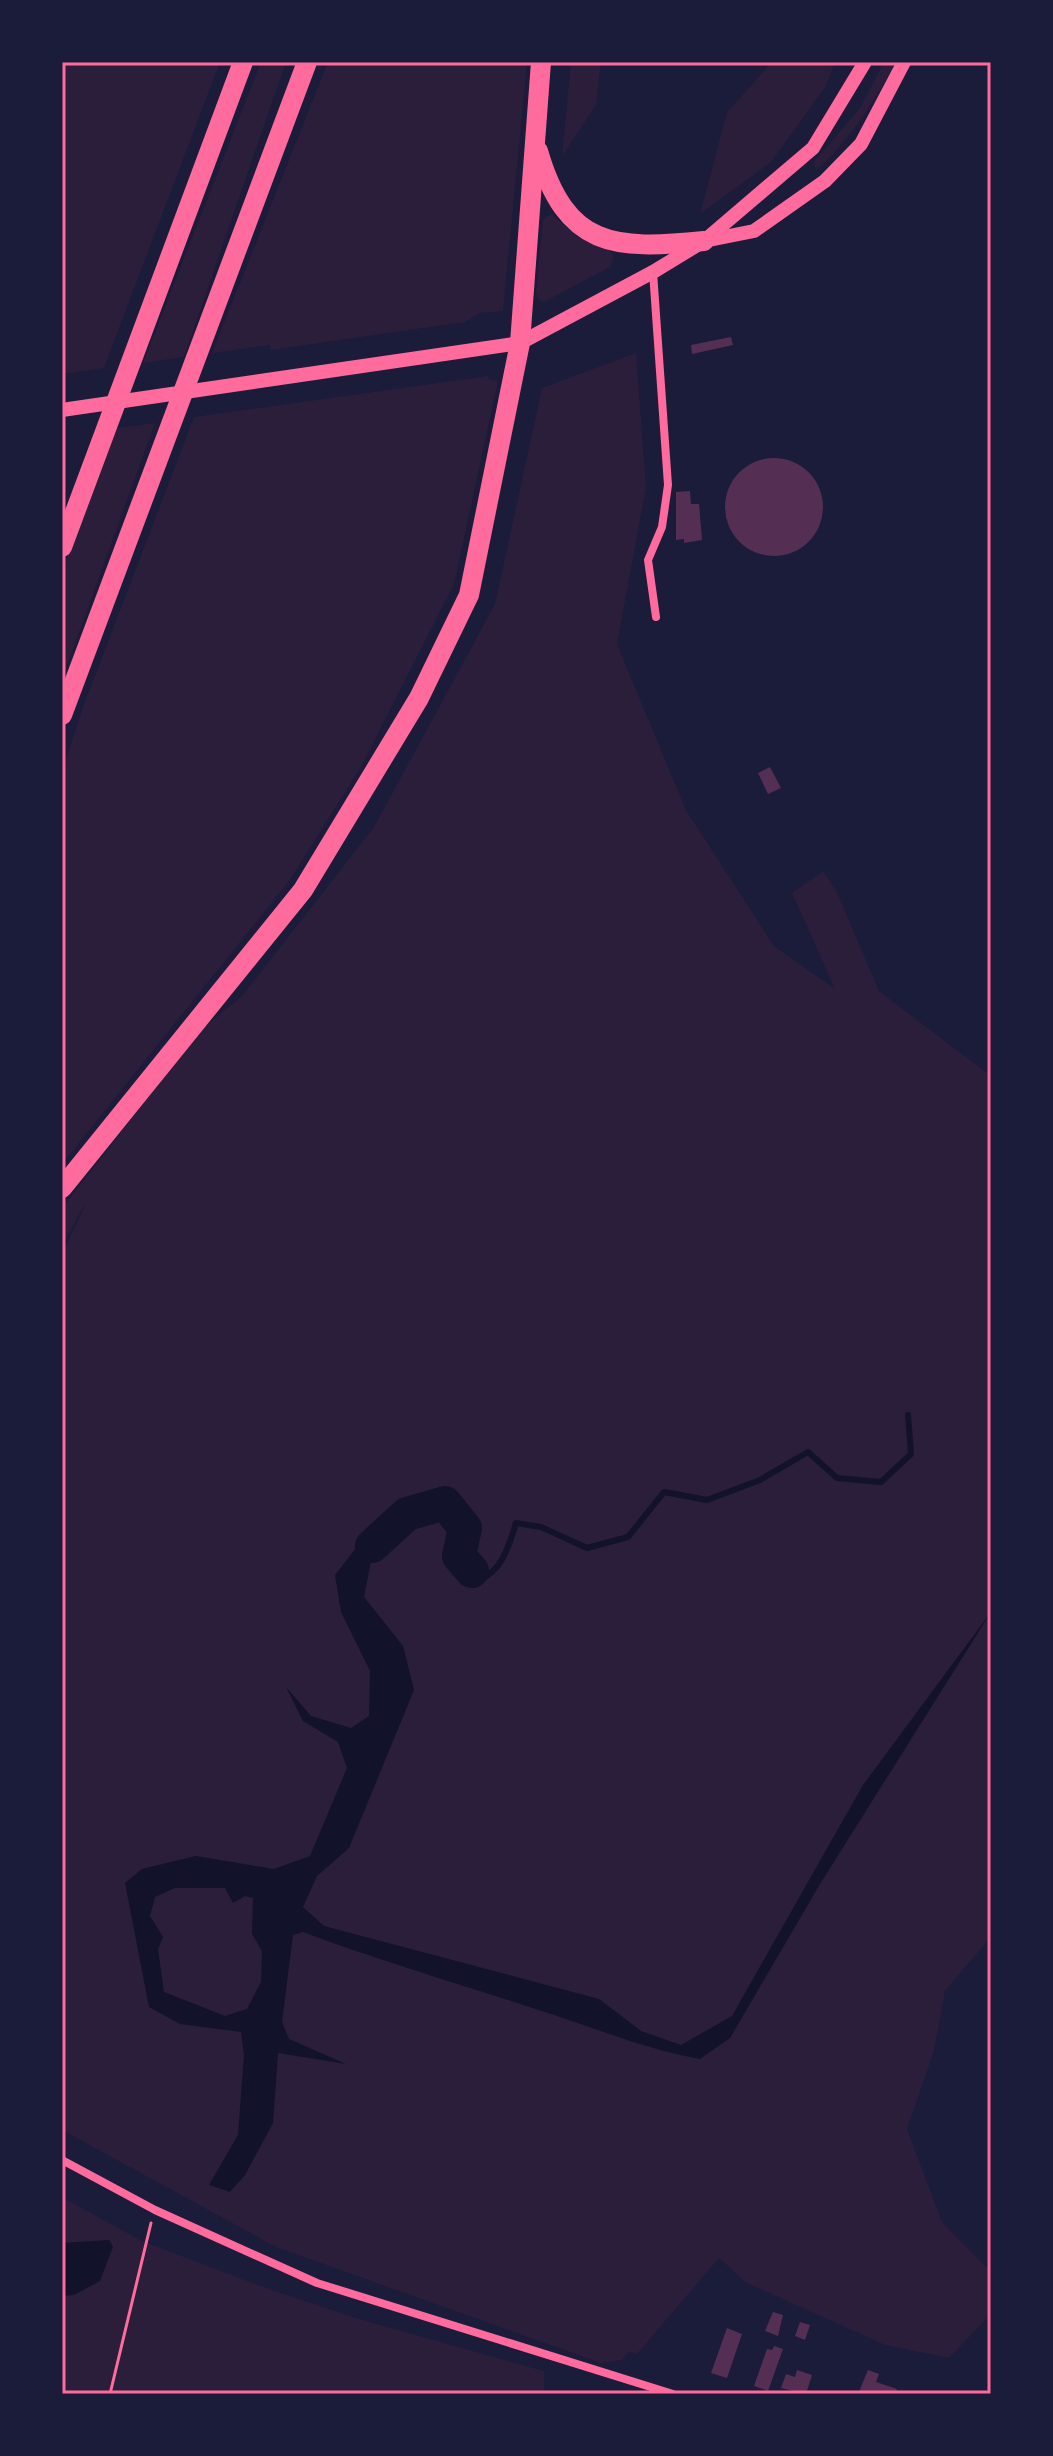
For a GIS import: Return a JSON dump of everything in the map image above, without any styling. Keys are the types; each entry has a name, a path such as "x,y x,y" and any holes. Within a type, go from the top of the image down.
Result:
{"highway":[{"path":"62,547 243,62"},
{"path":"62,715 307,62"},
{"path":"62,1188 303,890 419,698 469,595 520,343 541,62"},
{"path":"534,135 546,179 563,211 578,225 618,244 704,241"}],"street":[{"path":"62,410 520,343 704,241 813,148 865,62"},
{"path":"704,241 754,231 825,181 861,144 904,62"},
{"path":"653,272 668,485 662,527 648,560 656,617"},
{"path":"62,2160 155,2210 317,2283 667,2393"}],"path":[{"path":"110,2394 155,2210"}],"shaded area":[{"path":"62,62 220,62 104,368 62,374"},
{"path":"261,62 286,62 184,357 143,363"},
{"path":"328,62 527,62 503,311 480,313 465,322 271,350 270,345 212,353"},
{"path":"571,62 601,62 596,105 562,156"},
{"path":"772,62 835,62 826,86 771,162 700,214 727,112"},
{"path":"884,62 895,62 871,104 832,155 821,167 815,168 814,162 860,108"},
{"path":"551,214 572,232 609,250 614,257 610,267 544,302 538,299 536,291 543,219"},
{"path":"636,353 646,488 617,644 686,810 774,946 835,989 792,893 823,871 837,892 879,991 991,1076 991,1937 945,1991 934,2051 907,2129 942,2222 991,2272 991,2314 949,2358 885,2345 745,2282 719,2258 637,2354 629,2352 622,2360 601,2363 276,2247 62,2130 62,1254 88,1199 62,1246 62,1208 202,1029 242,996 374,827 495,604 542,388"},
{"path":"488,376 490,380 498,381 454,584 361,767 289,881 62,1164 62,772 83,707 194,417"},
{"path":"155,423 62,679 62,571 117,428"},
{"path":"407,1514 371,1561 364,1597 403,1646 414,1690 349,1848 317,1876 303,1907 324,1926 599,1999 641,2031 681,2045 732,2016 863,1785 991,1612 820,1884 730,2038 700,2059 663,2051 303,1932 293,1935 282,2022 289,2039 346,2064 278,2053 273,2123 245,2175 230,2192 209,2185 238,2135 244,2055 241,2032 180,2024 149,2007 125,1883 142,1869 196,1856 274,1869 310,1856 347,1768 338,1742 303,1721 286,1687 311,1716 351,1728 369,1716 370,1671 341,1612 335,1575 370,1530","holes":["175,1888 225,1888 233,1903 245,1896 253,1898 252,1934 262,1951 261,1982 247,2009 225,2016 164,1992 158,1949 163,1937 150,1916 155,1897"]},
{"path":"62,2197 142,2241 263,2287 359,2319 544,2371 544,2394 62,2394"},
{"path":"109,2240 113,2247 100,2281 74,2295 62,2296 62,2243"}],"building":[{"path":"731,337 733,345 692,354 691,345"},
{"path":"774,458 793,462 809,472 819,488 823,507 819,526 809,542 793,552 774,556 755,552 739,542 729,526 725,507 729,488 739,472 755,462"},
{"path":"690,491 691,504 699,504 702,540 684,543 684,539 676,540 676,492"},
{"path":"770,767 781,788 768,794 758,773"},
{"path":"773,2312 783,2315 778,2336 765,2331"},
{"path":"800,2322 810,2325 805,2340 795,2336"},
{"path":"727,2328 742,2334 727,2378 711,2373"},
{"path":"774,2346 783,2349 768,2391 754,2386 767,2349 772,2350"},
{"path":"797,2370 812,2375 806,2394 781,2388 786,2374 795,2377"},
{"path":"868,2370 879,2374 876,2382 897,2389 895,2394 858,2394"}],"waterway":[{"path":"472,1571 479,1580 494,1570 504,1556 516,1523 541,1527 587,1548 628,1537 664,1492 707,1500 760,1480 808,1452 837,1478 881,1482 911,1454 908,1415"},
{"path":"372,1546 407,1514 445,1503 465,1528 459,1556 472,1571"}]}
